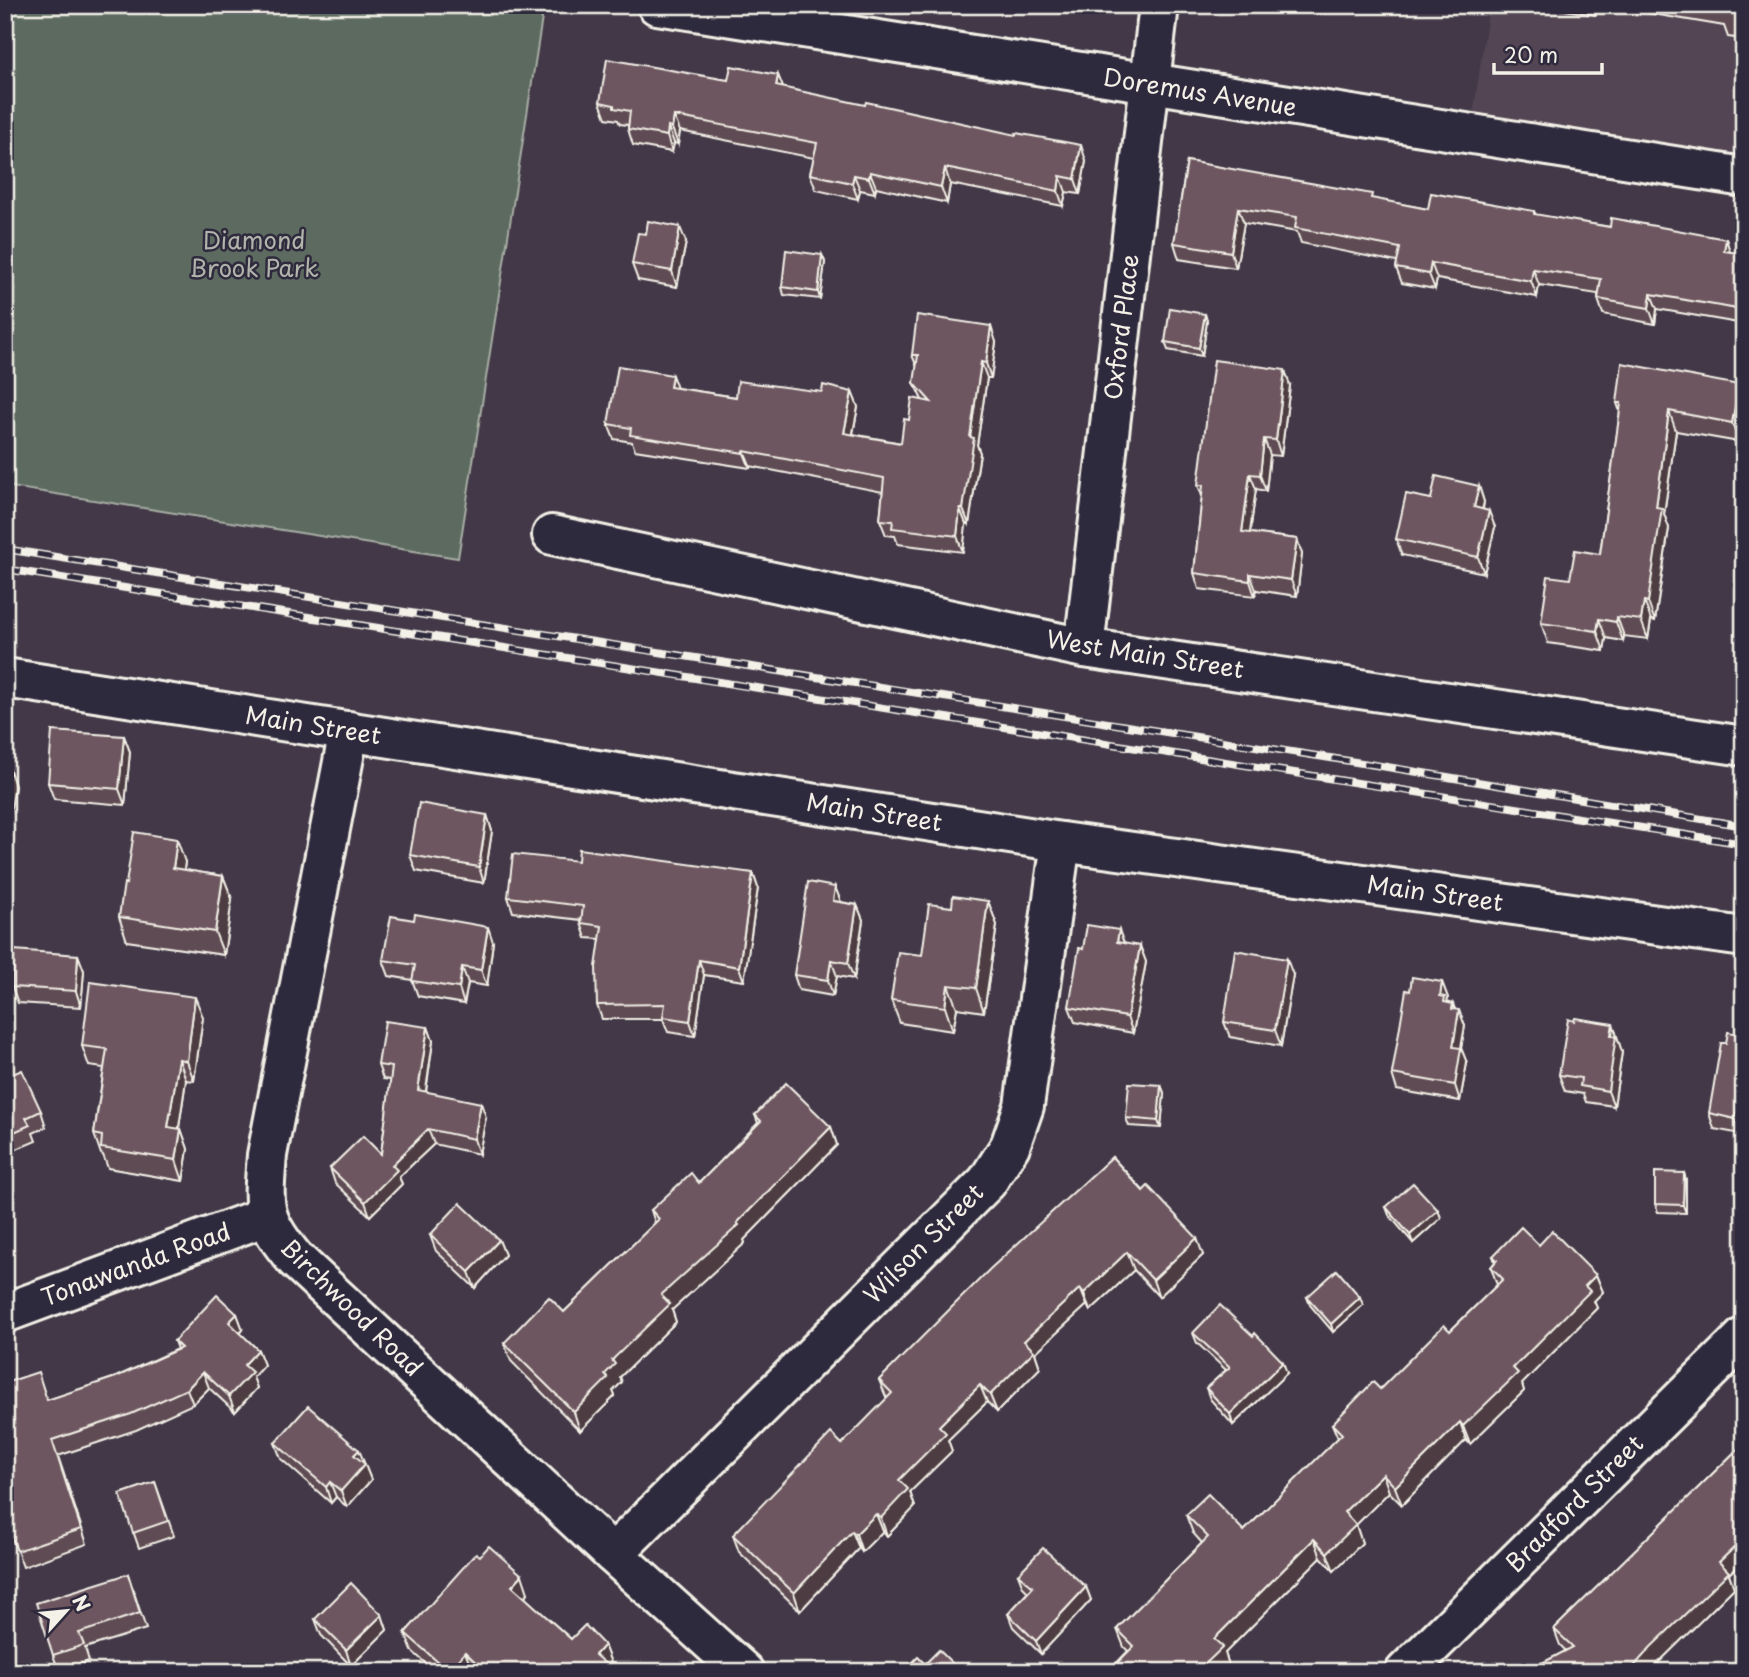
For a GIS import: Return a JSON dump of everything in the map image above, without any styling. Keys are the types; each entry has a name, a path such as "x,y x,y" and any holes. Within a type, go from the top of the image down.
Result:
{"street":[{"name":"Doremus Avenue","path":"657,5 1744,177"},
{"name":"Oxford Place","path":"1084,648 1159,5"},
{"name":"West Main Street","path":"552,535 1084,648 1744,746"},
{"name":"Main Street","path":"5,678 1061,842 1744,937"},
{"name":"Birchwood Road","path":"348,731 267,1155 264,1191 267,1216 276,1237 295,1259 744,1672"},
{"name":"Wilson Street","path":"613,1554 987,1182 1010,1146 1024,1106 1061,842"},
{"name":"Tonawanda Road","path":"5,1313 267,1216"},
{"name":"Bradford Street","path":"1405,1672 1744,1337"}],"shaded area":[{"path":"1489,5 1744,5 1744,177 1470,135"}],"green space":[{"name":"Diamond Brook Park","path":"5,5 544,5 458,558 5,486"}],"building":[{"path":"1744,5 1744,11 1717,7"},
{"path":"607,59 728,80 731,66 778,75 776,86 865,105 866,102 1016,135 1081,145 1075,179 1060,176 1058,191 945,168 941,187 870,172 869,178 854,175 852,183 810,174 817,143 674,116 667,136 628,129 630,111 600,102"},
{"path":"1187,161 1372,194 1371,198 1428,209 1431,193 1610,227 1611,218 1726,239 1724,251 1744,254 1743,310 1651,294 1649,308 1598,299 1601,279 1533,269 1531,281 1431,263 1429,274 1396,268 1400,248 1295,228 1297,217 1238,208 1231,252 1174,243"},
{"path":"648,221 680,227 672,271 632,264 638,233 646,234"},
{"path":"786,250 822,255 818,292 782,287"},
{"path":"1170,308 1205,314 1199,348 1165,342"},
{"path":"917,315 991,326 986,363 981,362 970,437 974,438 957,536 892,528 893,521 880,520 884,478 744,451 630,435 631,428 608,424 618,366 672,375 670,387 736,397 738,381 822,392 823,385 852,392 844,433 901,443 904,419 909,420 912,398 931,402 914,383 918,355 912,355"},
{"path":"1214,360 1285,370 1276,440 1264,439 1260,475 1250,474 1242,532 1297,539 1291,580 1250,574 1250,581 1194,573 1203,485 1198,485"},
{"path":"1622,363 1739,385 1732,423 1669,411 1656,507 1662,508 1648,602 1644,601 1641,620 1617,617 1616,622 1599,619 1597,631 1541,623 1548,576 1570,579 1575,550 1600,554 1621,403 1617,403"},
{"path":"1436,476 1479,486 1474,507 1489,511 1478,557 1396,539 1406,494 1431,499"},
{"path":"52,731 124,736 119,789 48,783"},
{"path":"5,770 10,770 5,796"},
{"path":"419,803 487,815 479,867 410,855"},
{"path":"134,832 177,839 173,868 223,876 215,932 119,917"},
{"path":"579,849 753,873 739,967 699,960 690,1021 663,1017 665,1004 597,1005 596,967 602,926 581,923 583,906 508,897 513,854 578,861"},
{"path":"808,882 835,887 833,901 857,905 848,963 831,960 828,980 794,975"},
{"path":"953,896 988,901 976,988 948,985 945,1007 891,1000 898,952 922,955 929,904 952,907"},
{"path":"415,914 488,927 481,970 462,967 459,988 412,981 415,965 383,960 391,916 414,920"},
{"path":"1087,925 1119,930 1117,942 1140,946 1127,1017 1069,1007 1079,948 1083,949"},
{"path":"14,950 78,955 76,991 12,987"},
{"path":"1235,950 1287,959 1275,1030 1224,1022"},
{"path":"1412,977 1442,982 1440,996 1445,997 1444,1002 1453,1004 1452,1009 1459,1010 1453,1047 1461,1048 1455,1085 1392,1074 1406,990 1410,991"},
{"path":"90,982 195,997 187,1061 179,1059 168,1127 181,1129 176,1160 101,1148 102,1136 94,1134 107,1049 82,1046"},
{"path":"1575,1018 1613,1024 1611,1035 1616,1036 1608,1091 1580,1086 1581,1078 1559,1075 1568,1019 1574,1021"},
{"path":"385,1021 428,1027 418,1090 481,1103 474,1139 428,1129 392,1165 397,1170 365,1202 330,1168 363,1136 381,1154 392,1067 378,1065"},
{"path":"1728,1032 1744,1035 1744,1103 1739,1102 1735,1119 1709,1113 1721,1043 1726,1043"},
{"path":"22,1070 41,1111 26,1118 30,1125 5,1136 5,1077"},
{"path":"786,1083 831,1127 737,1223 739,1225 661,1295 670,1304 612,1360 615,1364 605,1374 608,1378 574,1412 504,1343 549,1297 564,1312 659,1219 651,1210 691,1173 699,1183 761,1121 755,1115"},
{"path":"1129,1083 1161,1085 1158,1121 1126,1118"},
{"path":"1112,1157 1143,1191 1148,1186 1197,1238 1153,1280 1127,1252 1084,1293 1080,1288 1024,1341 1034,1351 990,1395 980,1385 939,1426 946,1433 899,1480 908,1489 881,1518 876,1514 856,1534 852,1531 794,1593 733,1535 831,1433 842,1444 892,1393 879,1380 990,1269"},
{"path":"1655,1172 1684,1173 1683,1205 1655,1204"},
{"path":"1413,1183 1438,1210 1410,1235 1386,1207"},
{"path":"460,1203 499,1240 469,1272 430,1235"},
{"path":"1521,1227 1539,1245 1552,1231 1596,1275 1585,1286 1590,1291 1513,1368 1518,1373 1463,1426 1460,1422 1395,1487 1383,1474 1344,1512 1356,1525 1327,1553 1314,1539 1214,1639 1223,1647 1197,1672 1108,1672 1134,1646 1117,1629 1208,1537 1186,1515 1208,1494 1244,1531 1342,1434 1332,1424 1373,1382 1380,1389 1444,1325 1450,1331 1503,1279 1491,1267 1497,1260 1493,1256"},
{"path":"1337,1270 1360,1297 1331,1324 1307,1297"},
{"path":"217,1295 237,1314 229,1322 258,1350 244,1365 252,1372 229,1396 203,1372 187,1389 131,1414 52,1440 81,1529 17,1551 5,1518 5,1383 38,1372 47,1400 116,1377 181,1348 174,1341"},
{"path":"1220,1305 1253,1336 1255,1333 1283,1362 1230,1414 1206,1388 1230,1367 1193,1333"},
{"path":"308,1406 359,1450 354,1455 365,1464 341,1491 330,1482 326,1487 275,1443"},
{"path":"1744,1443 1744,1538 1719,1562 1729,1572 1651,1647 1629,1672 1525,1672 1573,1647 1554,1629"},
{"path":"155,1482 168,1521 133,1533 120,1494"},
{"path":"489,1546 522,1575 512,1586 571,1639 585,1625 604,1645 595,1655 615,1672 486,1672 465,1652 448,1671 405,1633 476,1553 480,1556"},
{"path":"1043,1548 1086,1587 1036,1641 1008,1614 1033,1587 1018,1574"},
{"path":"128,1574 140,1613 79,1633 84,1645 53,1655 36,1603"},
{"path":"351,1583 382,1615 346,1650 315,1619"},
{"path":"939,1650 959,1670 957,1672 903,1672 918,1657 925,1664"}],"railway":[{"path":"5,549 1381,766 1744,826"},
{"path":"5,569 1744,844"}]}
